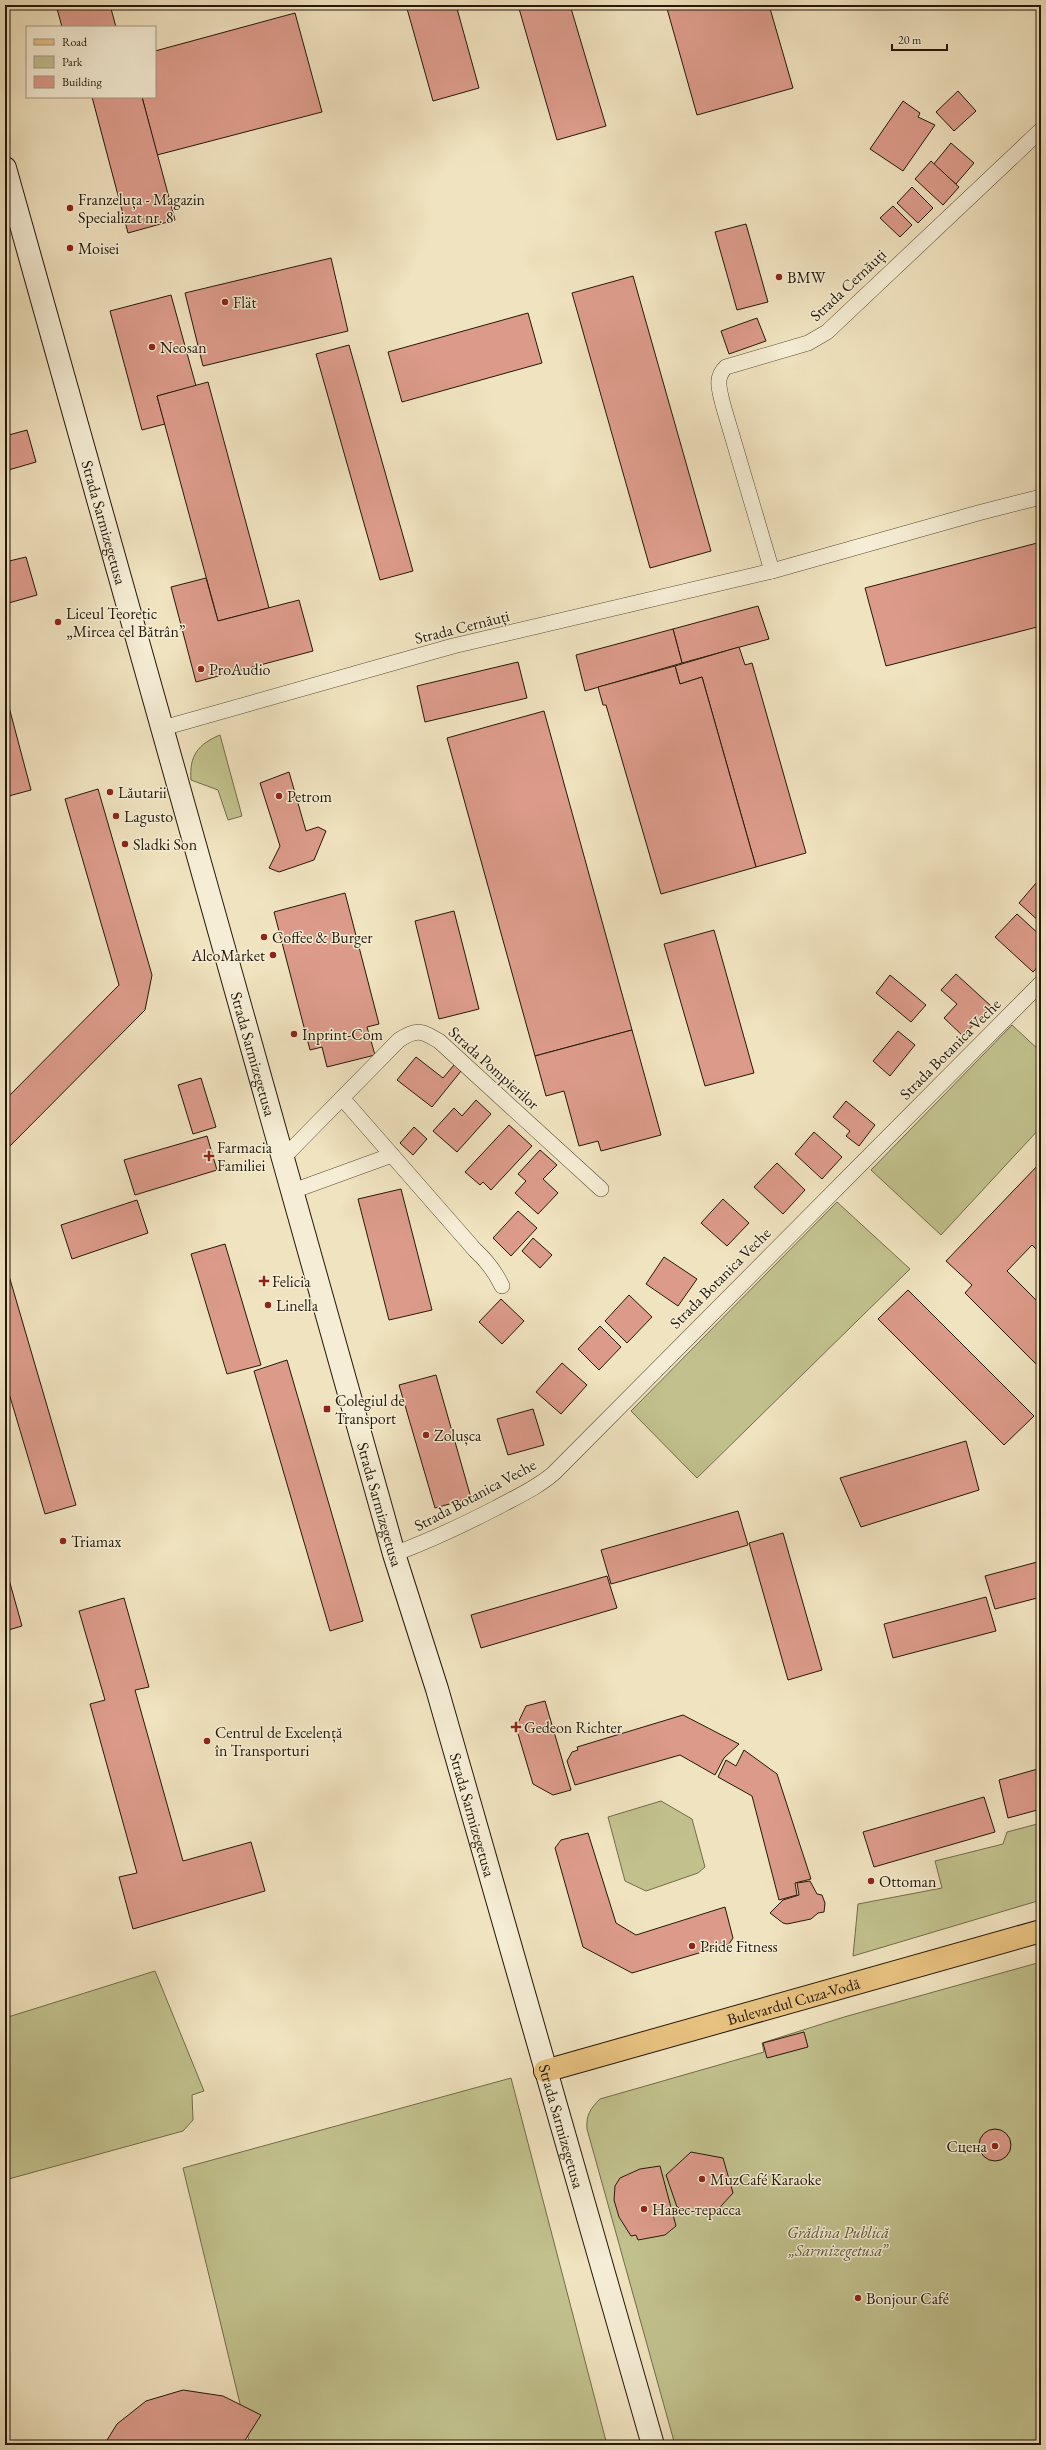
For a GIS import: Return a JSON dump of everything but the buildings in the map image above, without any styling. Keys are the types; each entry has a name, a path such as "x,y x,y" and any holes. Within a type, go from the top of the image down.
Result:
{"main road":[{"name":"Strada Sarmizegetusa","path":"5,168 394,1554 437,1689 653,2445"},
{"name":"Bulevardul Cuza-Vodă","path":"546,2071 1041,1931"}],"street":[{"name":"Strada Cernăuți","path":"772,571 723,405 718,385 721,372 726,367 808,343 827,332 1041,130"},
{"name":"Strada Cernăuți","path":"163,728 453,646 772,571 1041,497"},
{"name":"Strada Botanica Veche","path":"394,1554 443,1534 492,1510 529,1490 554,1473 1041,983"},
{"name":"Strada Pompierilor","path":"283,1158 399,1040 410,1033 422,1031 440,1041 601,1189"},
{"path":"342,1098 475,1250 485,1259 496,1272 502,1286"},
{"path":"293,1191 392,1155"}],"green space":[{"path":"220,735 242,816 228,820 218,790 191,780 193,758 196,752 206,742"},
{"path":"1012,1025 1041,1052 1041,1127 941,1235 871,1170"},
{"path":"837,1202 910,1269 697,1478 631,1411"},
{"path":"661,1801 692,1819 705,1867 698,1873 646,1891 625,1881 608,1817"},
{"path":"1041,1823 1041,1900 853,1956 858,1904 942,1888 935,1861 1003,1844 1007,1832"},
{"name":"Grădina Publică „Sarmizegetusa”","path":"1041,1962 1041,2437 1035,2445 675,2445 587,2129 589,2112 600,2099 764,2052 762,2043 844,2017"},
{"path":"155,1971 204,2091 192,2095 193,2120 183,2131 5,2180 5,2018"},
{"path":"511,2078 607,2445 250,2445 183,2168"}],"place":[{"name":"Franzeluța - Magazin Specializat nr. 8","path":"70,208"},
{"name":"Moisei","path":"70,248"},
{"name":"BMW","path":"779,277"},
{"name":"Flät","path":"225,302"},
{"name":"Neosan","path":"152,347"},
{"name":"Liceul Teoretic „Mircea cel Bătrân”","path":"58,622"},
{"name":"ProAudio","path":"201,669"},
{"name":"Lăutarii","path":"110,792"},
{"name":"Petrom","path":"279,796"},
{"name":"Lagusto","path":"116,816"},
{"name":"Sladki Son","path":"125,844"},
{"name":"Coffee & Burger","path":"264,937"},
{"name":"AlcoMarket","path":"273,955"},
{"name":"Inprint-Com","path":"294,1034"},
{"name":"Farmacia Familiei","path":"209,1156"},
{"name":"Felicia","path":"264,1281"},
{"name":"Linella","path":"268,1305"},
{"name":"Colegiul de Transport","path":"327,1409"},
{"name":"Zolușca","path":"426,1435"},
{"name":"Triamax","path":"63,1541"},
{"name":"Gedeon Richter","path":"516,1727"},
{"name":"Centrul de Excelență în Transporturi","path":"207,1741"},
{"name":"Ottoman","path":"871,1881"},
{"name":"Pride Fitness","path":"692,1946"},
{"name":"Сцена","path":"995,2146"},
{"name":"MuzCafé Karaoke","path":"702,2179"},
{"name":"Навес-терасса","path":"644,2209"},
{"name":"Bonjour Café","path":"858,2298"}]}
